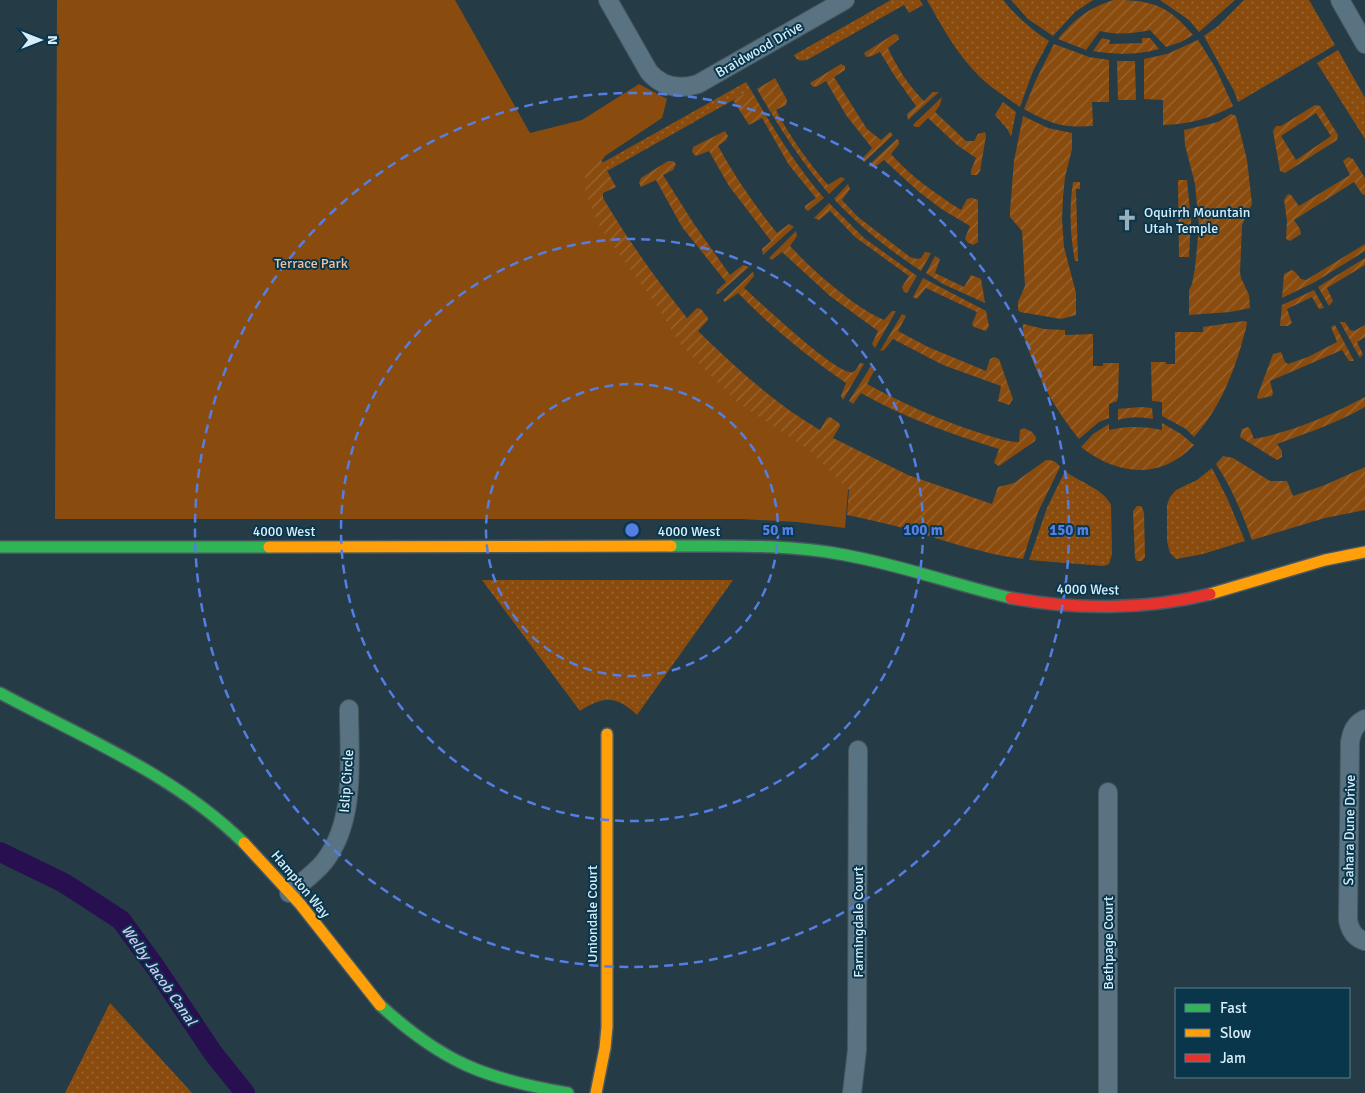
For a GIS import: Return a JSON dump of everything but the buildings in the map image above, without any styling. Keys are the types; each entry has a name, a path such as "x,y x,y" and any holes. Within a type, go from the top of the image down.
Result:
{"main road":[{"name":"4000 West","path":"0,547 716,546 797,548 866,559 997,596 1060,605 1123,605 1184,600 1331,559 1365,552"},
{"name":"Hampton Way","path":"0,693 160,778 194,800 233,832 254,852 289,893 378,1002 414,1035 440,1053 478,1072 503,1081 568,1093"},
{"name":"Uniondale Court","path":"596,1093 607,1027 607,734"}],"street":[{"name":"Braidwood Drive","path":"608,0 649,72 658,81 670,86 684,88 698,84 844,0"},
{"path":"1340,0 1365,44"},
{"name":"Islip Circle","path":"289,893 316,871 325,860 335,843 342,825 348,787 349,709"},
{"name":"Sahara Dune Drive","path":"1360,938 1350,928 1348,920 1350,742 1352,733 1361,722"},
{"name":"Farmingdale Court","path":"852,1093 857,1050 858,750"},
{"name":"Bethpage Court","path":"1108,792 1108,1093"}],"green space":[{"name":"Terrace Park","path":"57,0 455,0 530,133 582,120 639,84 667,99 662,118 605,156 589,180 686,326 750,386 851,453 845,528 797,522 742,519 55,519"},
{"path":"891,0 920,0 923,5 909,13 904,5 807,60 799,60 795,57 794,55"},
{"path":"927,0 1003,0 1024,22 1049,41 1033,71 1020,107 988,84 971,68 950,40"},
{"path":"1011,0 1093,0 1075,12 1053,36 1028,19"},
{"path":"1114,0 1138,1 1158,6 1175,17 1193,35 1181,42 1166,47 1150,30 1125,34 1100,31 1086,50 1058,39 1083,15"},
{"path":"1160,0 1235,0 1199,32 1189,20"},
{"path":"1244,0 1309,0 1335,45 1238,102 1204,36 1218,26"},
{"path":"894,34 898,35 899,39 888,48 908,83 924,101 933,92 939,92 908,120 907,114 916,106 880,52 866,57 864,53"},
{"path":"1102,38 1110,40 1109,44 1142,43 1142,38 1150,38 1159,49 1126,54 1093,51"},
{"path":"1198,40 1215,67 1233,106 1199,120 1163,125 1163,100 1144,99 1144,59 1167,54"},
{"path":"1054,44 1089,57 1109,60 1109,102 1092,102 1093,126 1057,124 1024,109"},
{"path":"1338,50 1365,98 1365,139 1317,63"},
{"path":"1117,61 1135,61 1136,100 1118,100"},
{"path":"841,64 845,66 845,70 834,77 867,129 881,140 890,132 893,135 864,162 862,159 872,148 846,115 826,81 816,87 810,83"},
{"path":"775,78 787,100 786,105 776,110 800,149 828,185 841,177 845,179 829,194 790,143 757,89"},
{"path":"746,82 751,90 607,171 602,163"},
{"path":"751,90 794,159 824,198 808,211 805,209 805,206 816,198 789,165 762,118 749,125 733,100"},
{"path":"942,97 940,105 935,112 966,141 974,141 978,134 985,132 986,136 980,171 977,175 971,175 976,158 957,145 928,118 919,127 913,125"},
{"path":"1003,102 1016,112 1011,137 1008,130 995,115"},
{"path":"1315,105 1320,106 1338,135 1337,140 1285,173 1280,171 1273,131 1276,126 1281,126","holes":["1316,113 1331,136 1296,160 1281,136"]},
{"path":"1231,114 1236,116 1247,160 1252,204 1242,225 1240,272 1249,295 1250,308 1230,312 1189,315 1189,290 1195,268 1199,226 1195,184 1185,145 1184,130 1218,122"},
{"path":"1023,116 1048,128 1072,133 1072,149 1065,177 1062,219 1064,247 1076,293 1076,315 1061,319 1020,312 1018,310 1018,302 1025,286 1022,231 1010,217 1010,211 1014,161"},
{"path":"725,131 728,136 718,146 753,202 777,233 789,224 794,227 763,255 762,249 771,241 729,186 709,151 696,156 692,152 693,147"},
{"path":"897,139 899,144 891,154 906,170 942,198 961,210 967,199 978,200 978,242 973,245 967,242 965,238 970,226 943,210 919,192 884,160 875,167 868,166"},
{"path":"1348,157 1353,159 1365,178 1365,195 1362,194 1354,182 1294,220 1301,234 1290,241 1286,239 1287,221 1284,200 1288,194 1291,195 1299,206 1350,175 1343,161"},
{"path":"601,160 616,187 603,193 603,198 653,274 687,318 697,308 701,309 708,320 698,331 756,384 803,420 820,430 827,418 830,417 839,423 840,426 833,438 908,475 992,504 998,487 1014,483 1046,460 1057,463 1060,467 1038,512 1023,559 978,550 896,526 847,515 849,490 809,450 737,402 681,345 655,303 601,229 585,192 585,176 591,166"},
{"path":"668,161 673,161 676,164 673,170 663,175 694,224 730,275 743,265 749,267 718,294 716,294 717,290 726,282 682,227 656,180 641,187 639,183 641,178"},
{"path":"1178,180 1187,180 1191,221 1189,257 1179,257"},
{"path":"1073,182 1080,182 1080,189 1076,189 1078,261 1075,261 1071,232"},
{"path":"848,184 850,189 842,200 858,217 910,257 917,259 921,258 925,252 931,253 921,271 875,238 834,199"},
{"path":"829,203 864,238 917,276 907,293 904,292 902,287 909,276 855,237 830,211 819,220 814,218"},
{"path":"796,231 797,236 790,246 834,288 860,307 884,320 892,311 896,311 875,348 872,344 878,331 830,296 782,252 772,260 769,258"},
{"path":"1365,244 1365,251 1315,282 1282,298 1284,274 1292,270 1301,279 1306,280"},
{"path":"935,256 940,259 935,273 964,287 971,275 981,279 985,303 943,284 926,273"},
{"path":"1365,258 1365,265 1327,288 1333,301 1329,306 1318,287"},
{"path":"753,272 754,276 744,288 816,351 845,370 853,372 860,363 864,364 843,400 841,396 846,383 790,341 738,293 725,302 723,300"},
{"path":"923,278 986,311 989,326 986,331 974,327 972,324 977,312 926,288 917,299 913,297"},
{"path":"1314,290 1324,308 1319,309 1312,297 1287,309 1292,323 1288,326 1280,326 1282,305"},
{"path":"902,314 906,316 898,331 928,347 986,371 990,359 994,357 999,359 1013,399 1009,405 998,401 1001,386 943,365 893,339 884,350 880,351"},
{"path":"1247,322 1246,328 1227,386 1213,412 1194,437 1186,429 1162,416 1162,402 1152,401 1151,362 1175,364 1175,332 1203,332 1203,327"},
{"path":"1340,322 1345,322 1350,330 1354,331 1365,325 1365,337 1357,342 1363,354 1360,358"},
{"path":"1023,324 1044,329 1065,330 1065,335 1093,334 1093,366 1103,366 1103,363 1119,363 1118,397 1117,401 1109,404 1109,418 1099,422 1079,439 1044,386 1027,345"},
{"path":"1335,325 1354,361 1349,361 1342,350 1270,381 1272,396 1258,399 1257,397 1273,354 1281,352 1285,362 1288,364 1308,357 1337,342 1331,327"},
{"path":"871,366 874,371 867,384 935,417 1008,441 1019,442 1020,430 1024,428 1032,432 1036,437 1035,441 999,466 994,463 999,449 928,425 861,393 853,404 849,401"},
{"path":"1365,397 1365,407 1354,413 1277,444 1282,451 1282,457 1277,460 1240,437 1242,429 1248,427 1254,439 1283,432 1325,416"},
{"path":"1152,408 1153,419 1135,417 1118,420 1118,409"},
{"path":"1162,423 1181,434 1194,445 1181,457 1153,469 1138,470 1109,464 1081,447 1093,434 1109,424 1109,430 1135,427 1162,430"},
{"path":"1223,456 1233,458 1270,481 1287,481 1293,496 1325,485 1365,467 1365,510 1325,518 1252,540 1227,482 1216,464"},
{"path":"1212,468 1245,541 1203,554 1176,559 1170,553 1167,541 1167,505 1170,497 1176,490 1197,480"},
{"path":"1065,471 1103,494 1111,505 1112,554 1109,564 1104,566 1029,560 1047,508"},
{"path":"1137,506 1141,506 1144,512 1145,557 1142,561 1137,561 1135,558 1133,511"},
{"path":"482,580 733,580 637,715 622,704 609,700 596,702 580,711"},
{"path":"110,1003 192,1093 65,1093"}],"waterway":[{"name":"Welby Jacob Canal","path":"0,852 64,883 121,920 213,1053 245,1093"}],"traffic: fast":[{"path":"671,546 759,546 824,551 887,564 1011,598"},
{"path":"0,547 269,547"},
{"path":"0,693 128,759 159,778 189,797 244,843"},
{"path":"380,1005 402,1025 424,1041 466,1065 512,1081 568,1093"}],"traffic: slow":[{"path":"269,547 671,546"},
{"path":"1210,594 1325,560 1365,552"},
{"path":"596,1093 607,1027 607,734"},
{"path":"244,843 300,904 380,1005"}],"traffic: jam":[{"path":"1011,598 1060,605 1110,606 1161,603 1210,594"}],"place":[{"name":"Oquirrh Mountain Utah Temple","path":"1127,220"}]}
